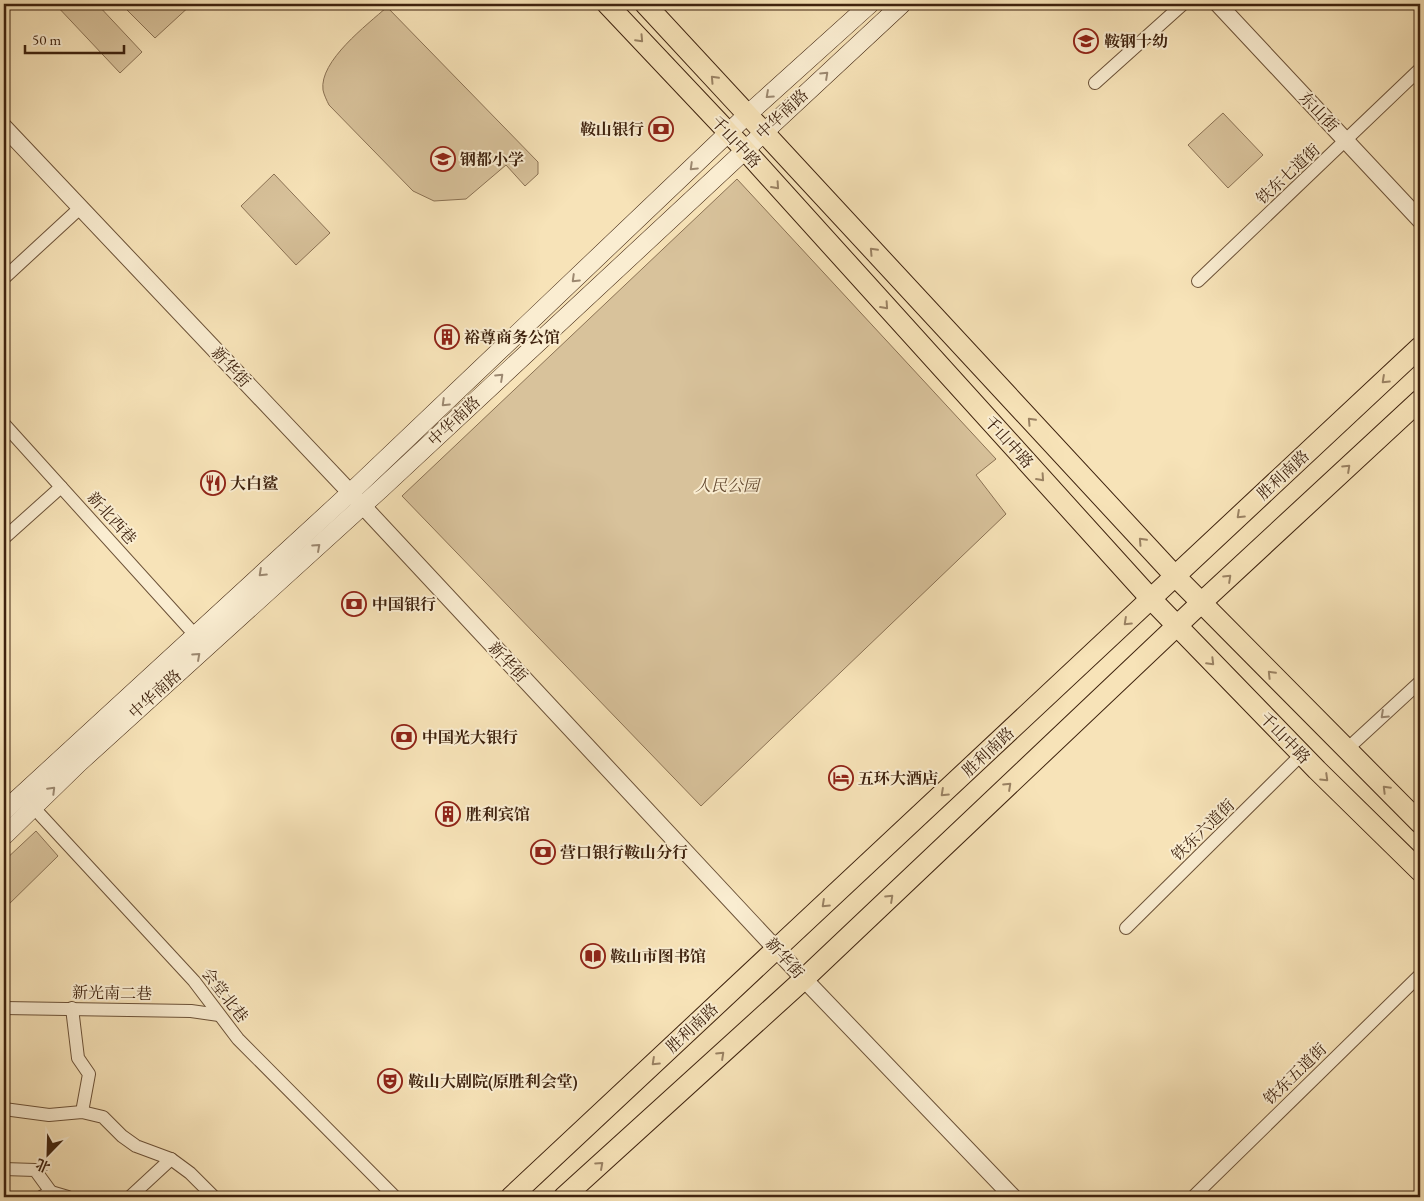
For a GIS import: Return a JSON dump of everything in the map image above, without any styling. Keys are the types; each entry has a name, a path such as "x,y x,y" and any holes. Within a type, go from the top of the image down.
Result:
{"main road":[{"name":"千山中路","path":"607,4 744,150 1177,627 1420,871"},
{"name":"千山中路","path":"645,4 1175,576 1420,823"},
{"path":"4,811 196,635 356,499 728,133 870,4"},
{"name":"中华南路","path":"4,836 356,499 744,150 902,4"},
{"name":"胜利南路","path":"511,1197 1420,347"},
{"path":"564,1197 804,979 1202,602 1420,400"}],"street":[{"path":"1095,83 1183,4"},
{"name":"东山街","path":"1218,4 1420,220"},
{"name":"铁东七道街","path":"1198,281 1420,69"},
{"name":"新华街","path":"4,127 356,499 804,979 1013,1197"},
{"path":"4,278 80,208"},
{"name":"新北西巷","path":"4,424 196,635"},
{"path":"4,538 61,487"},
{"path":"1346,750 1420,682"},
{"name":"铁东六道街","path":"1126,928 1302,754"},
{"name":"会堂北巷","path":"34,808 194,981 238,1039 395,1197"},
{"name":"铁东五道街","path":"1192,1197 1420,975"},
{"name":"新光南二巷","path":"4,1008 191,1011 219,1015"},
{"path":"72,1008 78,1058 89,1074 82,1112"},
{"path":"4,1110 49,1114 82,1112 103,1117 122,1136 136,1146 171,1159 190,1172 214,1197"},
{"path":"130,1197 171,1159"},
{"path":"4,1169 34,1170 46,1194 68,1197"}],"green space":[{"path":"55,4 97,4 142,52 120,73"},
{"path":"121,4 192,4 155,38"},
{"path":"387,7 538,162 538,174 525,186 506,165 466,199 434,201 413,191 329,105 323,90 328,67 346,44"},
{"path":"1223,113 1263,155 1228,188 1188,145"},
{"path":"274,174 330,233 296,265 241,206"},
{"name":"人民公园","path":"737,179 996,459 976,475 1006,514 701,806 402,496"},
{"path":"36,831 58,856 4,909 4,861"}],"place":[{"name":"鞍钢十幼","path":"1086,41"},
{"name":"鞍山银行","path":"661,129"},
{"name":"钢都小学","path":"443,159"},
{"name":"裕尊商务公馆","path":"447,337"},
{"name":"大白鲨","path":"213,483"},
{"name":"中国银行","path":"354,604"},
{"name":"中国光大银行","path":"404,737"},
{"name":"五环大酒店","path":"841,778"},
{"name":"胜利宾馆","path":"448,814"},
{"name":"营口银行鞍山分行","path":"543,852"},
{"name":"鞍山市图书馆","path":"593,956"},
{"name":"鞍山大剧院(原胜利会堂)","path":"390,1081"}]}
